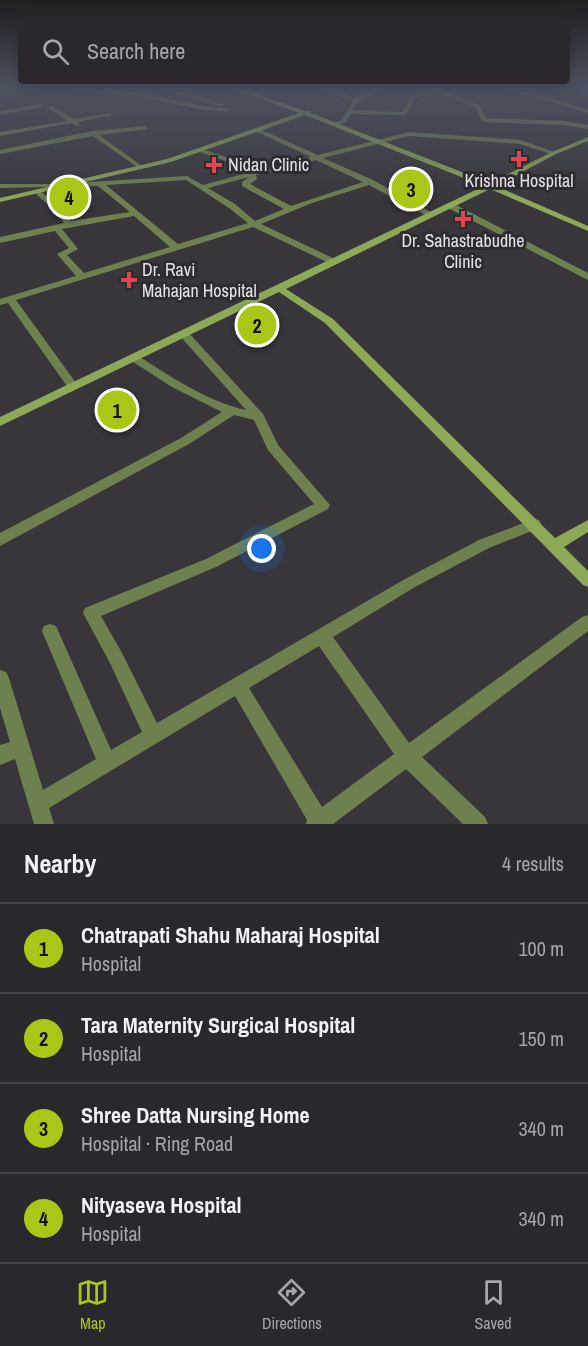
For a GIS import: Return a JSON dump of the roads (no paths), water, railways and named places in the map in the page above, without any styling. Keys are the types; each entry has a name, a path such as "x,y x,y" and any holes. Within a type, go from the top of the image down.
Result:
{"main road":[{"path":"0,200 140,167 270,125"},
{"path":"348,125 380,141 494,184 588,229"},
{"path":"351,125 389,139 588,222"},
{"path":"0,422 451,206 554,153 586,141"},
{"path":"279,288 329,321 588,580"},
{"path":"555,545 588,525"}],"street":[{"path":"0,134 53,125"},
{"path":"81,125 140,167"},
{"path":"0,152 95,134 146,128"},
{"path":"257,130 370,182 432,215"},
{"path":"202,187 409,135 521,142 554,153"},
{"path":"199,150 260,173"},
{"path":"260,173 245,184 291,209"},
{"path":"0,186 57,186 187,178 232,206 254,224 334,262"},
{"path":"73,387 5,301 254,224 370,182"},
{"path":"100,184 176,247"},
{"path":"38,191 61,212 69,224"},
{"path":"451,206 588,277"},
{"path":"0,240 69,224 135,214"},
{"path":"57,228 74,249 61,254 82,277"},
{"path":"153,735 117,658 92,613 211,563 323,505 273,447 259,417 184,334"},
{"path":"135,358 176,385 222,408 259,417"},
{"path":"0,540 185,441 231,411"},
{"path":"38,804 410,583 484,544 534,524"},
{"path":"238,685 319,823 588,622"},
{"path":"50,631 107,762"},
{"path":"322,636 406,756 478,824"},
{"path":"0,678 44,824"},
{"path":"0,755 20,748"}],"place":[{"name":"Krishna Hospital","path":"519,159"},
{"name":"Nidan Clinic","path":"214,165"},
{"name":"Shree Datta Nursing Home","path":"411,189"},
{"name":"Nityaseva Hospital","path":"69,197"},
{"name":"Dr. Sahastrabudhe Clinic","path":"463,219"},
{"name":"Dr. Ravi Mahajan Hospital","path":"129,280"},
{"name":"Tara Maternity Surgical Hospital","path":"257,325"},
{"name":"Chatrapati Shahu Maharaj Hospital","path":"117,410"}]}
